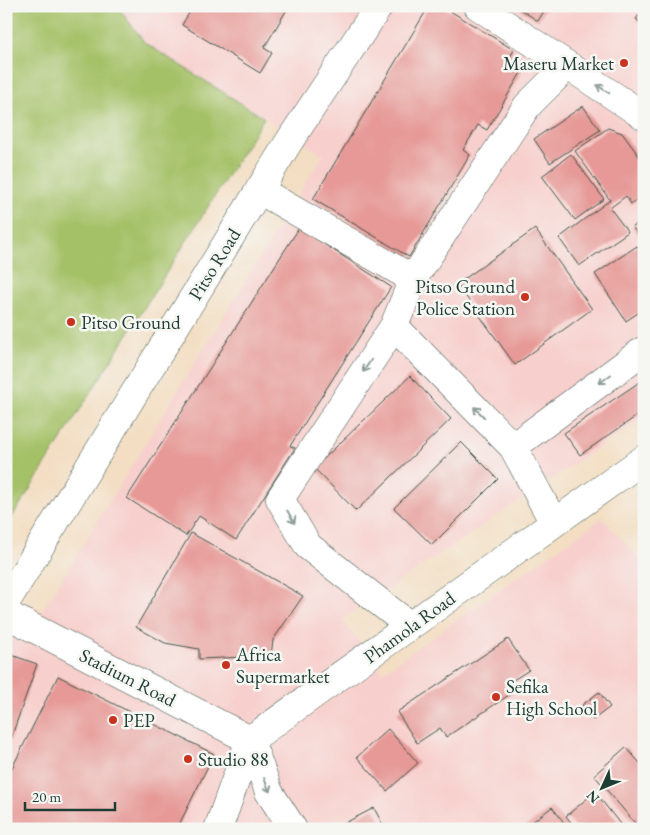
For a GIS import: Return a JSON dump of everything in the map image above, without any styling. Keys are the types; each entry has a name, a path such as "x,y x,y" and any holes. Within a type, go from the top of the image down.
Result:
{"street":[{"name":"Pitso Road","path":"6,602 259,190 379,6"},
{"path":"478,6 644,116"},
{"path":"410,626 308,546 280,499 394,326 413,279 527,106 567,66"},
{"path":"259,190 413,279"},
{"path":"394,326 513,447 554,523"},
{"path":"513,447 644,350"},
{"name":"Phamola Road","path":"250,740 644,459"},
{"name":"Stadium Road","path":"6,614 250,740"},
{"path":"218,829 250,740"},
{"path":"250,740 269,792 293,829"}],"shaded area":[{"path":"117,6 644,6 644,417 342,620 383,672 602,518 644,563 644,829 6,829 6,593 42,611 323,155 145,43"}],"green space":[{"name":"Pitso Ground","path":"6,6 117,6 145,43 264,118 6,527"}],"building":[{"path":"193,6 289,6 264,48 272,53 260,73 182,25"},
{"path":"429,6 442,6 514,50 507,62 522,71 487,130 478,125 463,150 470,155 409,257 313,199"},
{"path":"515,6 547,6 538,21"},
{"path":"644,9 644,25 636,19"},
{"path":"583,106 600,130 550,163 534,139"},
{"path":"608,128 622,133 644,163 644,195 631,204 626,196 610,208 628,232 579,266 559,238 610,200 575,151"},
{"path":"571,154 604,199 575,220 542,176"},
{"path":"644,219 644,242 632,227"},
{"path":"299,228 391,287 290,446 295,448 236,540 199,516 186,536 127,498"},
{"name":"Pitso Ground Police Station","path":"535,229 592,309 515,365 457,284"},
{"path":"637,246 644,256 644,309 626,321 595,274"},
{"path":"410,376 451,419 356,511 314,468"},
{"path":"644,379 644,411 580,455 564,433"},
{"path":"461,442 498,479 432,545 394,508"},
{"path":"191,533 303,596 273,640 271,656 199,659 199,649 165,643 136,627"},
{"path":"508,639 529,670 507,684 512,693 446,737 440,728 417,743 397,712"},
{"path":"6,653 37,664 8,747 6,747"},
{"path":"58,676 214,754 177,829 6,829 6,780"},
{"path":"599,692 610,707 593,720 582,705"},
{"path":"388,729 418,763 387,791 357,757"},
{"path":"626,747 644,768 644,829 640,829 594,775"},
{"path":"595,792 624,829 576,829 566,816"},
{"path":"552,807 569,829 523,829"},
{"path":"374,808 385,829 338,829 337,827"}],"place":[{"name":"Maseru Market","path":"624,63"},
{"name":"Pitso Ground Police Station","path":"525,297"},
{"name":"Pitso Ground","path":"71,322"},
{"name":"Africa Supermarket","path":"226,665"},
{"name":"Sefika High School","path":"496,697"},
{"name":"PEP","path":"113,720"},
{"name":"Studio 88","path":"188,759"}]}
